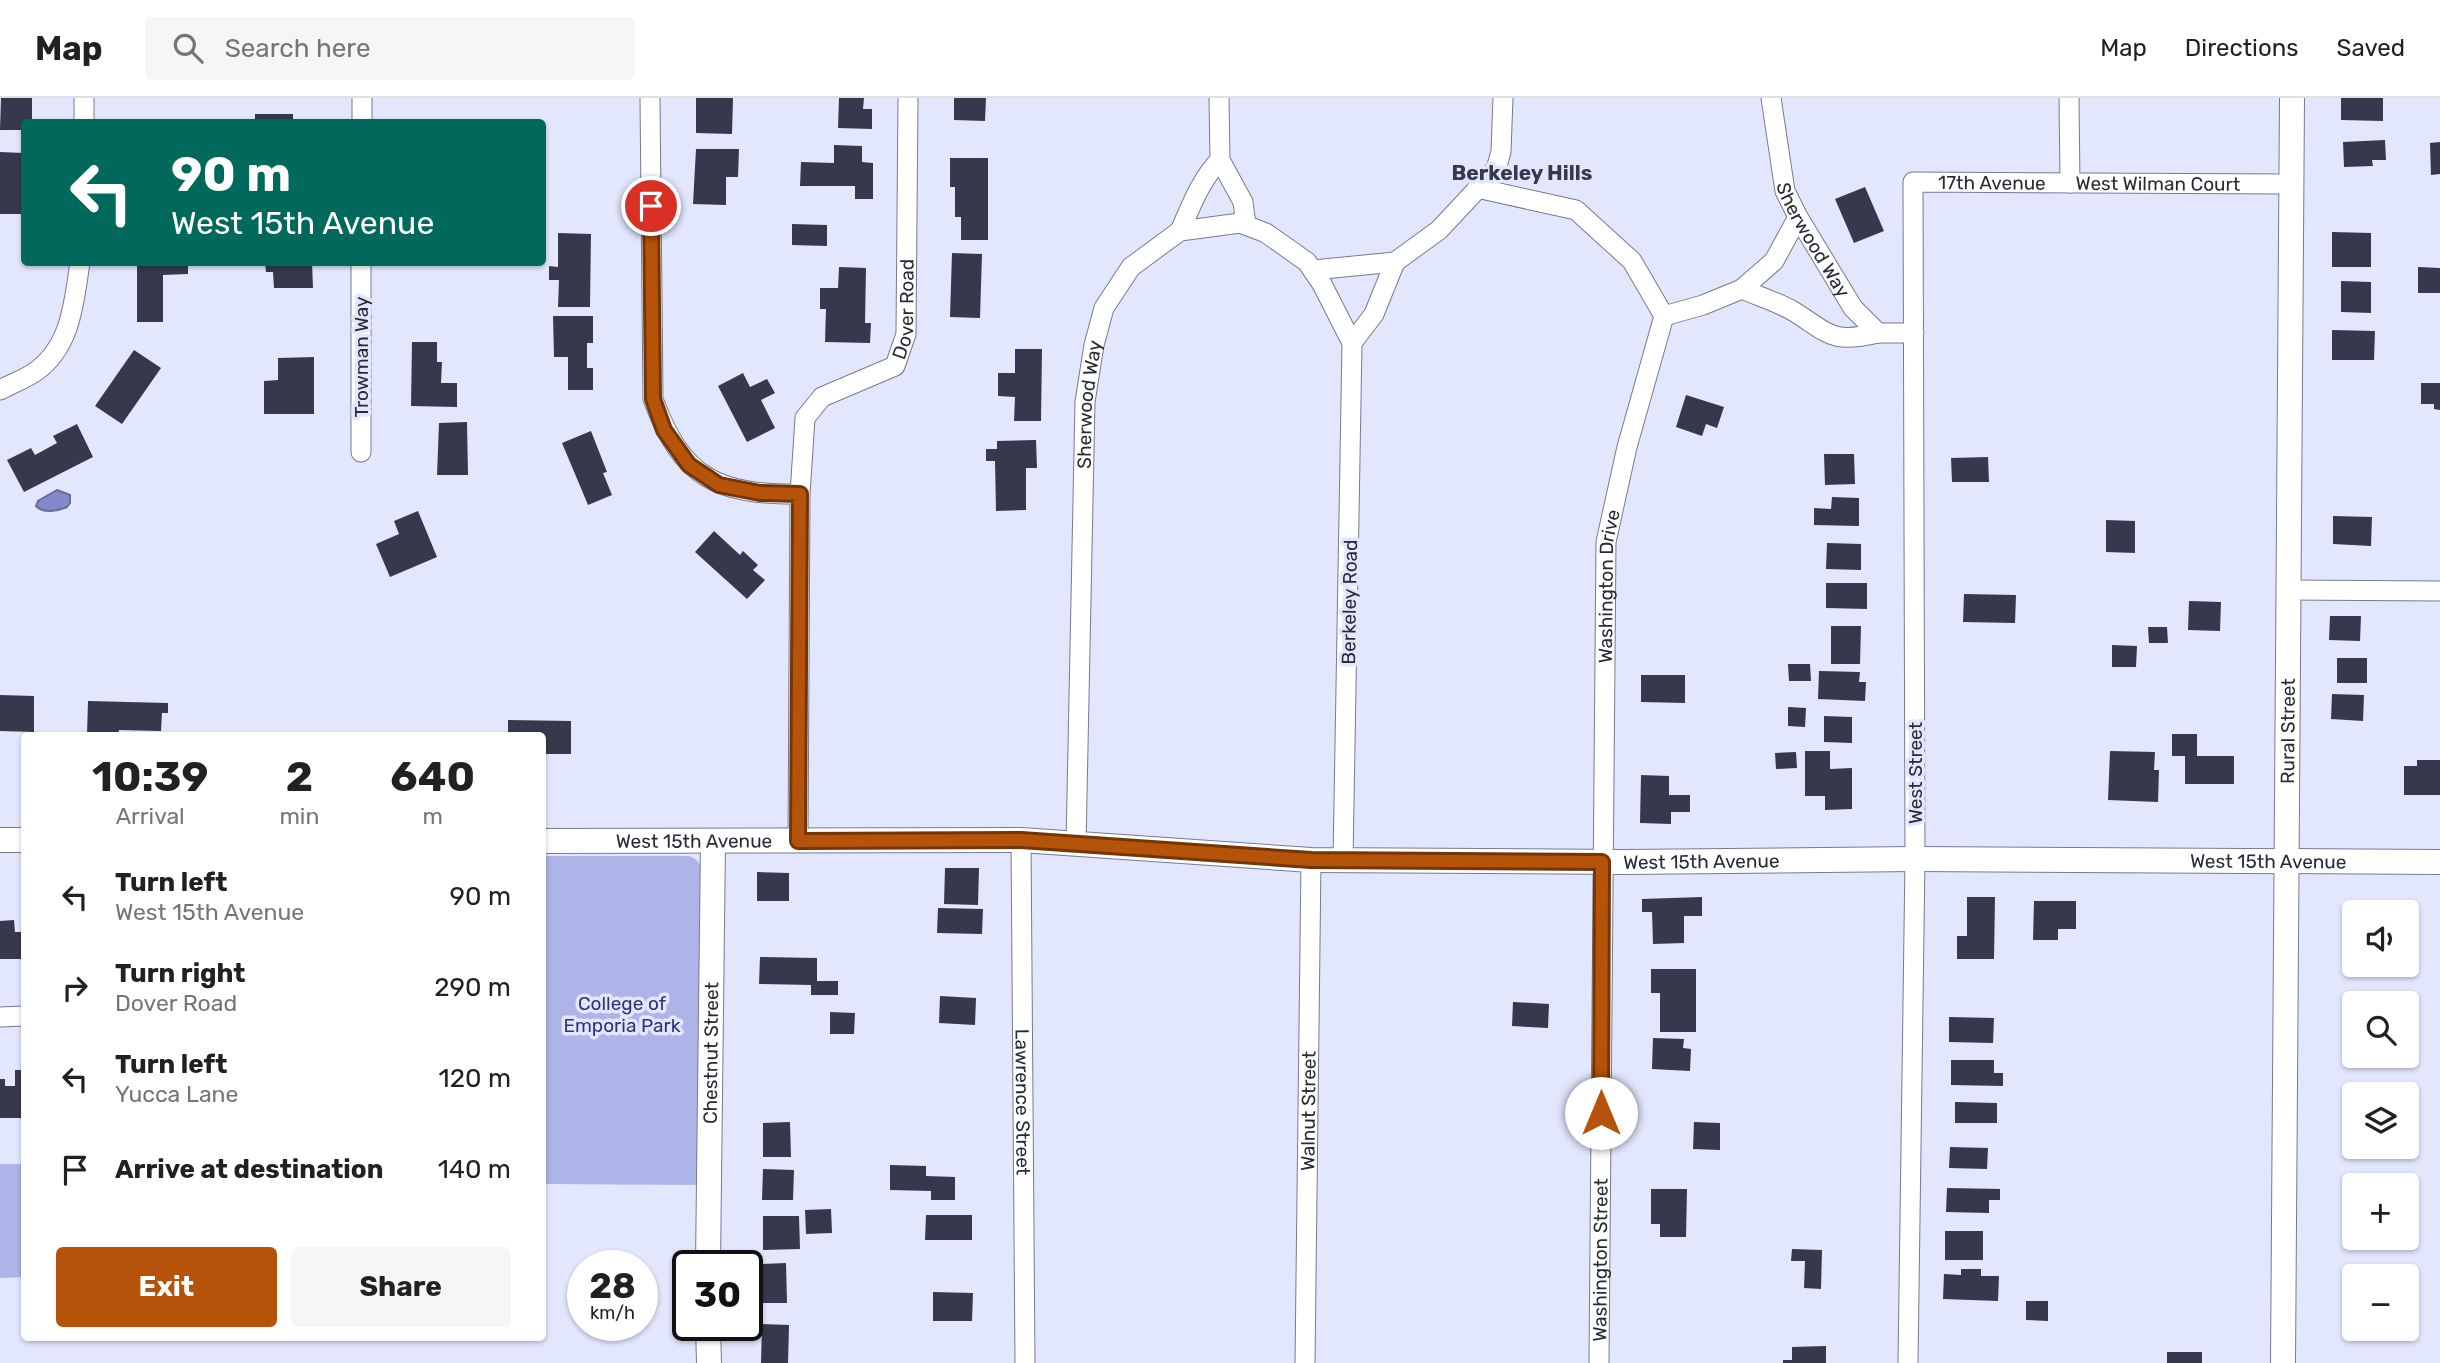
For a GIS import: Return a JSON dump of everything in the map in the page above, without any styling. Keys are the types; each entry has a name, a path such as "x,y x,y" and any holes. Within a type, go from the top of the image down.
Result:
{"street":[{"path":"84,98 84,119"},
{"path":"362,98 362,119"},
{"path":"650,98 653,399 664,430 689,465 719,485 760,493 800,494"},
{"name":"Dover Road","path":"798,841 800,494 804,418 822,397 895,366 906,334 908,98"},
{"path":"1219,98 1220,160 1243,202 1247,225"},
{"path":"1312,270 1395,262 1439,230 1496,169 1501,152 1503,98"},
{"name":"Sherwood Way","path":"1771,98 1785,191 1853,308 1878,333"},
{"name":"West Wilman Court","path":"2069,98 2070,183 2290,184"},
{"name":"Rural Street","path":"2283,1363 2292,98"},
{"path":"1180,231 1201,186 1220,160"},
{"name":"17th Avenue","path":"1913,182 2070,183"},
{"name":"West Street","path":"1908,1363 1915,859 1913,182"},
{"path":"1477,188 1576,210 1632,261 1664,316 1703,305 1742,289 1774,261 1798,217"},
{"name":"Sherwood Way","path":"1076,845 1085,402 1094,345 1104,308 1131,267 1180,231 1240,223 1266,233 1307,262 1352,343"},
{"path":"1352,343 1374,314 1395,262"},
{"path":"0,390 35,372 58,351 73,315 79,266"},
{"name":"Trowman Way","path":"361,266 361,452"},
{"path":"1742,289 1791,310 1830,335 1853,339 1878,333 1913,333"},
{"name":"Washington Drive","path":"1602,862 1606,542 1627,447 1664,316"},
{"name":"Berkeley Road","path":"1343,860 1352,343"},
{"path":"2288,590 2440,591"},
{"path":"0,840 21,840"},
{"name":"West 15th Avenue","path":"546,841 1021,840 1311,860 2440,862"},
{"name":"Lawrence Street","path":"1021,840 1025,1363"},
{"name":"Chestnut Street","path":"708,1250 713,841"},
{"name":"Walnut Street","path":"1305,1363 1311,860"},
{"name":"Washington Street","path":"1599,1363 1602,862"},
{"path":"0,1017 21,1016"},
{"path":"708,1341 709,1363"}],"green space":[{"name":"College of Emporia Park","path":"546,856 689,856 697,860 701,867 699,1185 546,1184"},
{"path":"0,1164 21,1164 21,1277 0,1278"}],"shaded area":[{"path":"57,490 70,495 67,507 47,511 36,506 38,501"}],"building":[{"path":"1,98 32,98 32,119 21,119 21,130 0,130"},
{"path":"696,98 733,98 732,134 696,133"},
{"path":"839,98 864,98 863,109 872,109 872,129 838,128"},
{"path":"954,98 986,98 985,121 954,120"},
{"path":"2341,98 2383,98 2383,121 2341,120"},
{"path":"255,114 293,114 293,119 255,119"},
{"path":"2385,140 2386,160 2372,160 2373,166 2344,167 2343,142"},
{"path":"2440,142 2440,174 2431,175 2430,143"},
{"path":"834,145 862,146 862,162 873,163 873,199 855,199 855,186 800,186 801,162 834,163"},
{"path":"696,149 739,149 738,177 726,177 726,205 693,204"},
{"path":"0,152 21,153 21,214 0,214"},
{"path":"950,158 988,158 988,240 961,240 961,217 955,217 955,187 950,187"},
{"path":"1865,187 1884,231 1854,243 1835,199"},
{"path":"792,224 827,225 827,246 792,245"},
{"path":"2332,232 2371,233 2371,267 2332,267"},
{"path":"558,233 591,234 590,307 558,307 559,280 549,280 549,266 558,267"},
{"path":"952,253 982,254 980,318 950,317"},
{"path":"137,266 188,266 188,274 163,275 163,322 137,322"},
{"path":"265,266 312,266 313,288 274,288 273,272 266,272"},
{"path":"839,267 866,268 865,323 871,323 870,343 825,342 826,309 820,309 820,288 838,288"},
{"path":"2418,267 2440,268 2440,293 2418,293"},
{"path":"2341,281 2371,282 2371,313 2341,312"},
{"path":"553,316 593,316 593,343 587,343 587,368 593,368 593,390 568,390 568,357 554,357"},
{"path":"2332,330 2375,331 2374,360 2332,360"},
{"path":"412,342 437,342 437,362 442,362 441,383 457,383 457,407 411,406"},
{"path":"1015,349 1042,349 1041,421 1014,421 1015,397 998,396 998,373 1015,373"},
{"path":"134,350 161,368 122,424 95,406"},
{"path":"314,357 314,414 264,414 264,381 278,380 278,358"},
{"path":"743,373 750,387 767,379 775,393 761,400 775,428 747,442 718,386"},
{"path":"2421,383 2440,383 2440,410 2434,409 2434,404 2421,404"},
{"path":"1686,395 1724,407 1717,428 1706,424 1702,436 1676,427"},
{"path":"467,422 468,475 437,475 439,423"},
{"path":"77,424 93,457 24,492 7,460 31,448 35,455 57,443 53,436"},
{"path":"591,431 607,472 603,473 612,495 588,505 562,443"},
{"path":"1036,440 1037,468 1026,468 1026,510 996,511 995,461 986,461 986,449 997,449 997,441"},
{"path":"1824,454 1854,454 1855,484 1825,485"},
{"path":"1988,457 1989,482 1952,482 1951,458"},
{"path":"1832,497 1859,498 1859,526 1814,525 1814,508 1831,509"},
{"path":"418,511 437,557 390,577 376,544 399,534 394,521"},
{"path":"2333,516 2372,517 2371,546 2333,544"},
{"path":"2106,520 2135,521 2135,553 2106,552"},
{"path":"714,531 740,555 743,551 758,565 753,570 765,580 747,599 695,552"},
{"path":"1827,543 1861,544 1861,570 1826,569"},
{"path":"1826,583 1867,583 1867,609 1826,608"},
{"path":"1964,594 2016,595 2015,623 1963,622"},
{"path":"2189,601 2221,602 2220,631 2188,630"},
{"path":"2330,616 2361,616 2360,641 2329,640"},
{"path":"1831,626 1861,626 1860,664 1831,664"},
{"path":"2148,627 2167,627 2168,643 2149,643"},
{"path":"2112,645 2137,646 2136,667 2112,667"},
{"path":"2337,658 2367,658 2367,683 2337,683"},
{"path":"1788,664 1810,664 1811,681 1789,681"},
{"path":"1819,671 1860,672 1859,682 1866,682 1865,701 1818,699"},
{"path":"1641,675 1685,675 1685,703 1641,702"},
{"path":"2332,694 2364,695 2363,721 2331,719"},
{"path":"0,695 34,696 34,732 0,731"},
{"path":"88,701 168,703 168,713 162,713 161,731 87,732"},
{"path":"1788,707 1806,708 1805,727 1788,726"},
{"path":"1824,716 1852,717 1852,743 1824,742"},
{"path":"508,720 571,721 571,754 546,754 546,732 508,732"},
{"path":"2172,734 2197,734 2197,756 2234,756 2234,784 2185,784 2185,756 2172,756"},
{"path":"1805,751 1830,751 1830,769 1852,768 1852,809 1825,810 1825,796 1805,796"},
{"path":"2110,751 2155,752 2154,770 2159,770 2158,802 2108,800"},
{"path":"1796,752 1797,768 1776,769 1775,753"},
{"path":"2417,760 2440,760 2440,795 2404,795 2404,766 2417,766"},
{"path":"1641,775 1669,776 1669,795 1690,795 1690,812 1671,812 1671,824 1640,823"},
{"path":"945,868 979,868 978,905 944,904"},
{"path":"757,872 789,873 789,901 757,901"},
{"path":"1702,897 1702,916 1684,916 1684,943 1653,944 1652,912 1642,912 1642,899"},
{"path":"1967,897 1995,897 1994,959 1957,959 1957,936 1967,936"},
{"path":"2034,901 2076,901 2076,929 2058,929 2058,940 2033,940"},
{"path":"938,908 983,909 982,934 937,933"},
{"path":"14,920 15,932 21,932 21,959 0,959 0,921"},
{"path":"760,957 817,958 817,981 838,981 838,995 811,995 811,985 759,984"},
{"path":"1651,969 1696,969 1696,1032 1660,1032 1660,993 1651,993"},
{"path":"940,996 976,998 975,1025 939,1023"},
{"path":"1513,1002 1549,1004 1548,1028 1512,1026"},
{"path":"830,1012 855,1013 854,1034 830,1034"},
{"path":"1949,1017 1994,1018 1993,1043 1949,1042"},
{"path":"1653,1038 1684,1039 1683,1048 1691,1049 1690,1071 1652,1069"},
{"path":"1951,1060 1994,1060 1994,1073 2003,1073 2003,1086 1951,1085"},
{"path":"15,1070 21,1070 21,1118 0,1118 0,1079 5,1079 5,1086 15,1086"},
{"path":"1955,1102 1997,1103 1997,1123 1955,1123"},
{"path":"790,1122 791,1157 763,1157 763,1123"},
{"path":"1694,1122 1720,1123 1720,1150 1693,1149"},
{"path":"1950,1147 1988,1148 1987,1169 1949,1168"},
{"path":"890,1165 926,1166 926,1176 955,1177 955,1200 931,1200 931,1191 890,1190"},
{"path":"763,1169 794,1170 793,1200 762,1200"},
{"path":"1947,1188 2000,1189 2000,1200 1989,1200 1989,1213 1946,1212"},
{"path":"1651,1189 1687,1189 1686,1237 1660,1237 1660,1224 1651,1224"},
{"path":"831,1209 832,1233 806,1234 805,1210"},
{"path":"926,1215 972,1215 972,1240 925,1240"},
{"path":"763,1216 799,1216 800,1249 763,1250"},
{"path":"1945,1231 1983,1231 1983,1260 1945,1260"},
{"path":"1792,1249 1822,1250 1821,1289 1804,1288 1805,1261 1791,1261"},
{"path":"786,1263 787,1303 763,1303 763,1264"},
{"path":"1961,1269 1981,1269 1981,1276 1999,1276 1998,1301 1943,1299 1944,1274 1961,1275"},
{"path":"933,1292 973,1293 972,1321 933,1321"},
{"path":"2026,1301 2048,1301 2048,1321 2026,1320"},
{"path":"763,1324 789,1325 788,1363 761,1363"},
{"path":"1826,1346 1826,1363 1783,1363 1783,1360 1792,1360 1792,1347"},
{"path":"2167,1352 2202,1352 2202,1363 2167,1363"}],"district":[{"name":"Berkeley Hills","path":"1522,173"}],"route":[{"path":"651,206 653,399 664,430 689,465 719,485 773,495 800,494 798,841 1021,840 1282,859 1602,862 1601,1113"}]}
